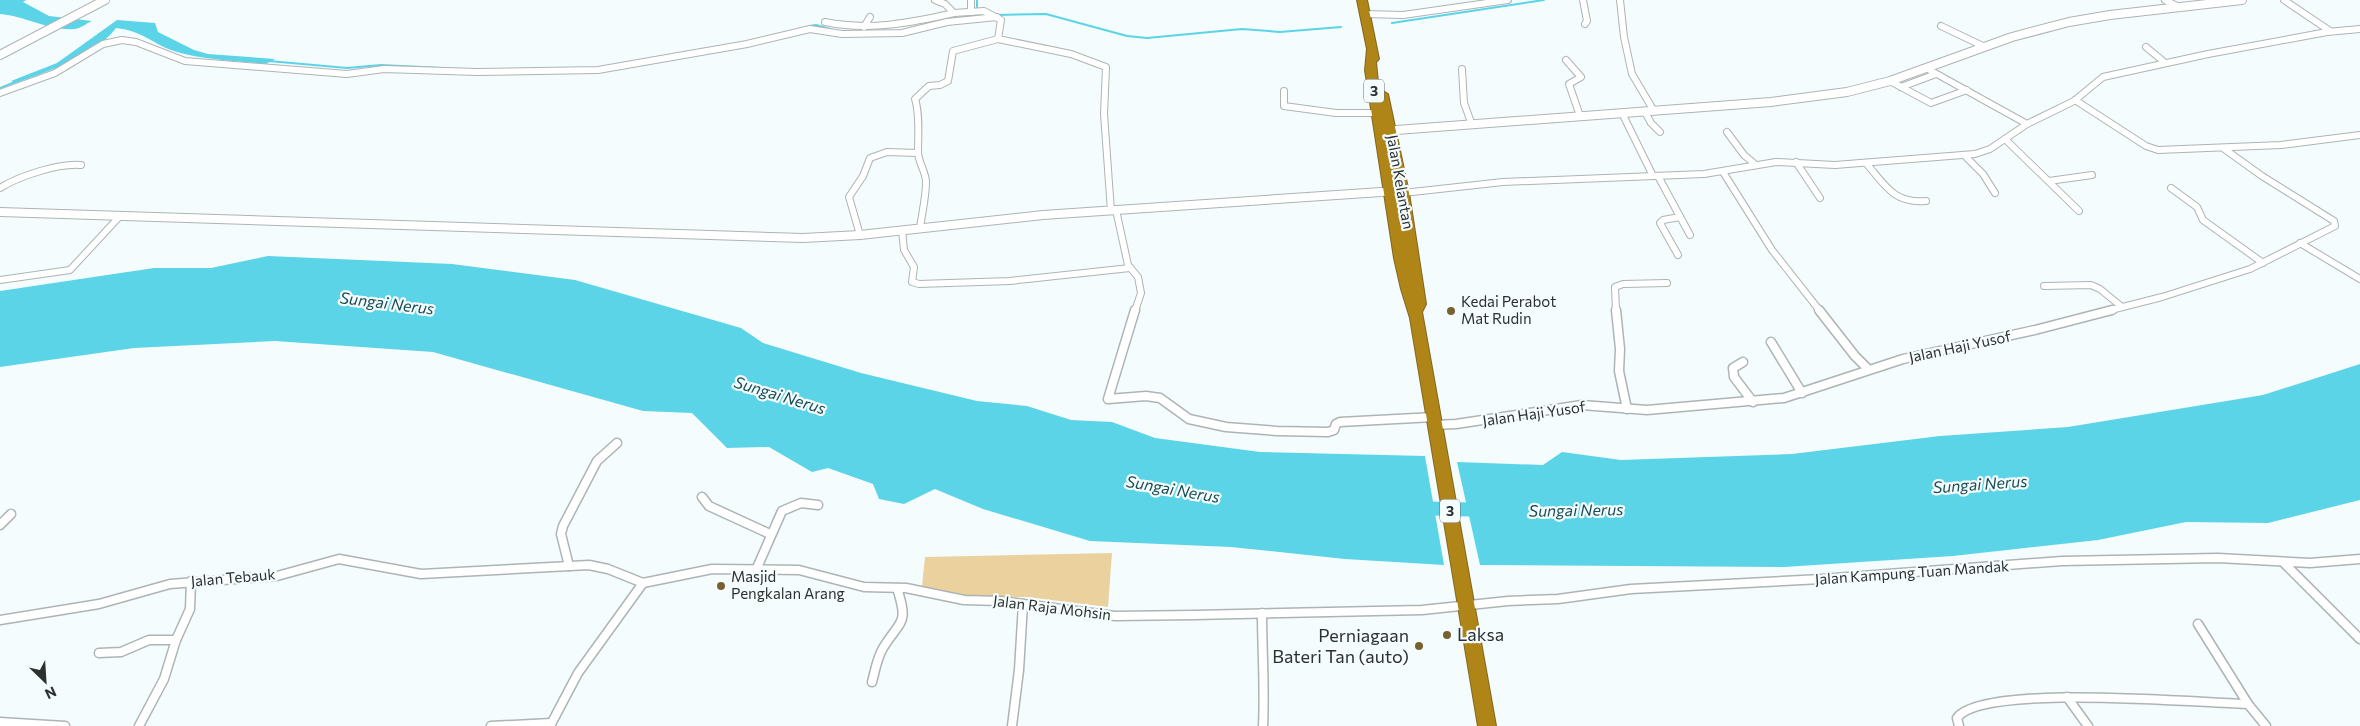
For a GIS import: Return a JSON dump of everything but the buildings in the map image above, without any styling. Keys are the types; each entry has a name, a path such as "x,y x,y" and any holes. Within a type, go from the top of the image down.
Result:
{"highway":[{"name":"Jalan Kelantan","path":"1362,0 1371,51 1378,71 1385,131 1388,194 1410,304 1416,315 1466,605"},
{"name":"Jalan Kelantan","path":"1371,51 1370,70 1377,113 1385,131 1403,193 1419,304 1416,315"},
{"name":"3","path":"1466,605 1487,726"}],"street":[{"path":"0,55 105,0"},
{"path":"935,0 945,4 954,13"},
{"path":"971,0 971,12"},
{"path":"1365,14 1403,15 1508,0"},
{"path":"1583,0 1587,21 1585,24"},
{"path":"1620,0 1624,37 1632,74 1654,111"},
{"path":"2165,0 2179,7"},
{"path":"1385,131 1645,112 1794,99 1847,92 1890,81 2012,37 2069,22 2110,15 2242,0"},
{"path":"2284,0 2330,31"},
{"path":"825,22 839,26 898,26 954,13 971,12 995,15"},
{"path":"995,15 998,39"},
{"path":"0,93 55,73 103,44 122,40 136,42 191,62 347,74 384,69 477,72 598,70 747,44 810,29 842,34 902,33 947,22 995,15"},
{"path":"864,27 870,17"},
{"path":"1941,26 1985,47"},
{"path":"0,212 803,238 860,235 1024,216 1403,193 1503,182 1722,172 1776,162 1835,165 1866,163 1984,152 2027,124 2076,100 2096,80 2103,77 2164,61 2330,31 2360,29"},
{"path":"902,230 904,250 914,267 912,282 919,284 1010,281 1130,268 1113,210 1104,114 1106,67 1099,63 1070,55 998,39 953,51 948,81 940,85 929,86 915,99 919,110 917,129 920,141 918,153 926,181 920,228"},
{"path":"2146,47 2164,61"},
{"path":"1566,60 1581,77 1569,84 1580,116"},
{"path":"1926,68 2027,124"},
{"path":"1462,69 1464,103 1472,124"},
{"path":"1901,87 1936,74"},
{"path":"1890,81 1931,103 1966,90"},
{"path":"1284,91 1284,106 1336,112 1377,113"},
{"path":"2076,100 2153,149 2166,151 2292,144 2360,135"},
{"path":"1645,112 1651,123 1660,132"},
{"path":"1622,113 1690,236"},
{"path":"1727,132 1744,155 1756,165"},
{"path":"2005,139 2079,212"},
{"name":"Jalan Haji Yusof","path":"1130,268 1138,277 1141,293 1123,344 1108,398 1156,396 1165,399 1183,416 1196,421 1275,432 1328,432 1334,430 1336,424 1340,422 1434,421 1456,424 1582,405 1647,410 1753,402 1784,398 1868,369 2035,330 2162,297 2263,263 2335,226 2334,221 2262,176 2223,148"},
{"path":"860,235 849,197 863,176 870,158 887,152 918,153"},
{"path":"1964,155 1983,174 1995,193"},
{"path":"1796,162 1820,198"},
{"path":"1866,163 1899,200 1910,204 1926,201"},
{"path":"0,188 13,180 71,164 80,165"},
{"path":"1722,172 1772,250 1855,356 1868,369"},
{"path":"2049,181 2092,175"},
{"path":"2171,188 2197,208 2203,220 2263,263"},
{"path":"0,280 56,274 70,270 120,216"},
{"path":"1678,255 1660,223 1663,220 1680,217"},
{"path":"2300,243 2360,279"},
{"path":"1627,409 1620,370 1615,287 1623,284 1667,284"},
{"path":"2044,286 2091,286 2100,289 2122,307"},
{"path":"1771,342 1802,393"},
{"path":"1743,362 1733,368 1734,377 1753,402"},
{"path":"569,566 561,534 563,526 597,461 617,443"},
{"path":"702,496 710,506 770,534"},
{"path":"756,570 770,534 782,511 801,503 818,505"},
{"path":"0,525 12,514"},
{"name":"Jalan Kampung Tuan Mandak","path":"1466,605 1558,599 1631,589 1821,580 2062,561 2218,558 2284,563 2360,559"},
{"name":"Jalan Tebauk","path":"0,620 99,604 170,584 277,576 339,559 359,561 409,573 422,574 589,565 608,569 643,583"},
{"path":"2284,563 2360,639"},
{"name":"Jalan Raja Mohsin","path":"643,583 712,569 799,570 864,587 918,590 964,600 1023,604 1087,614 1115,616 1422,610 1466,605"},
{"path":"140,726 164,679 176,640 190,609 191,582"},
{"path":"491,726 551,725 578,673 643,583"},
{"path":"872,682 883,648 901,628 904,618 904,609 897,588"},
{"path":"1012,726 1019,670 1023,604"},
{"path":"1262,613 1262,664 1266,687 1263,726"},
{"path":"2198,624 2248,704 2266,726"},
{"path":"99,653 121,652 149,640 176,640"},
{"path":"1959,726 1957,718 1961,712 1971,707 2032,698 2112,696 2181,702 2248,704"},
{"path":"2068,697 2088,726"},
{"path":"0,722 63,726"}],"shaded area":[{"path":"1112,553 1108,607 1027,597 968,598 922,586 925,557"}],"water":[{"path":"0,0 26,0 23,2 49,16 92,21 76,29 46,26 19,17 0,14"},
{"path":"117,20 155,23 158,32 194,50 208,54 275,59 266,64 188,55 169,49 134,32 116,28 107,38 70,62 16,83 11,81 57,63"},
{"path":"268,256 452,264 575,280 741,328 763,343 861,373 977,401 1027,406 1071,420 1112,422 1155,438 1260,452 1425,456 1444,565 1345,559 1231,547 1090,541 983,509 935,489 904,504 879,499 873,484 828,468 812,472 769,447 727,448 692,413 643,411 433,352 275,341 134,348 0,367 0,291 154,268 211,268"},
{"path":"2360,364 2360,500 2268,523 2186,522 2098,540 1953,556 1784,567 1480,565 1457,462 1543,465 1562,452 1621,460 1792,454 1940,436 2068,427 2263,395"}],"waterway":[{"path":"977,0 977,7"},
{"path":"1392,23 1544,0"},
{"path":"996,15 1046,14 1127,36 1147,38 1242,29 1280,32 1341,27"},
{"path":"956,18 986,15"},
{"path":"809,26 816,25 833,30"},
{"path":"269,61 347,68 381,65 441,68"},
{"path":"0,88 15,82"},
{"name":"Sungai Nerus","path":"1413,508 1488,510"}],"place":[{"name":"Kedai Perabot Mat Rudin","path":"1451,311"},
{"name":"Masjid Pengkalan Arang","path":"721,586"},
{"name":"Laksa","path":"1447,635"},
{"name":"Perniagaan Bateri Tan (auto)","path":"1419,646"}]}
